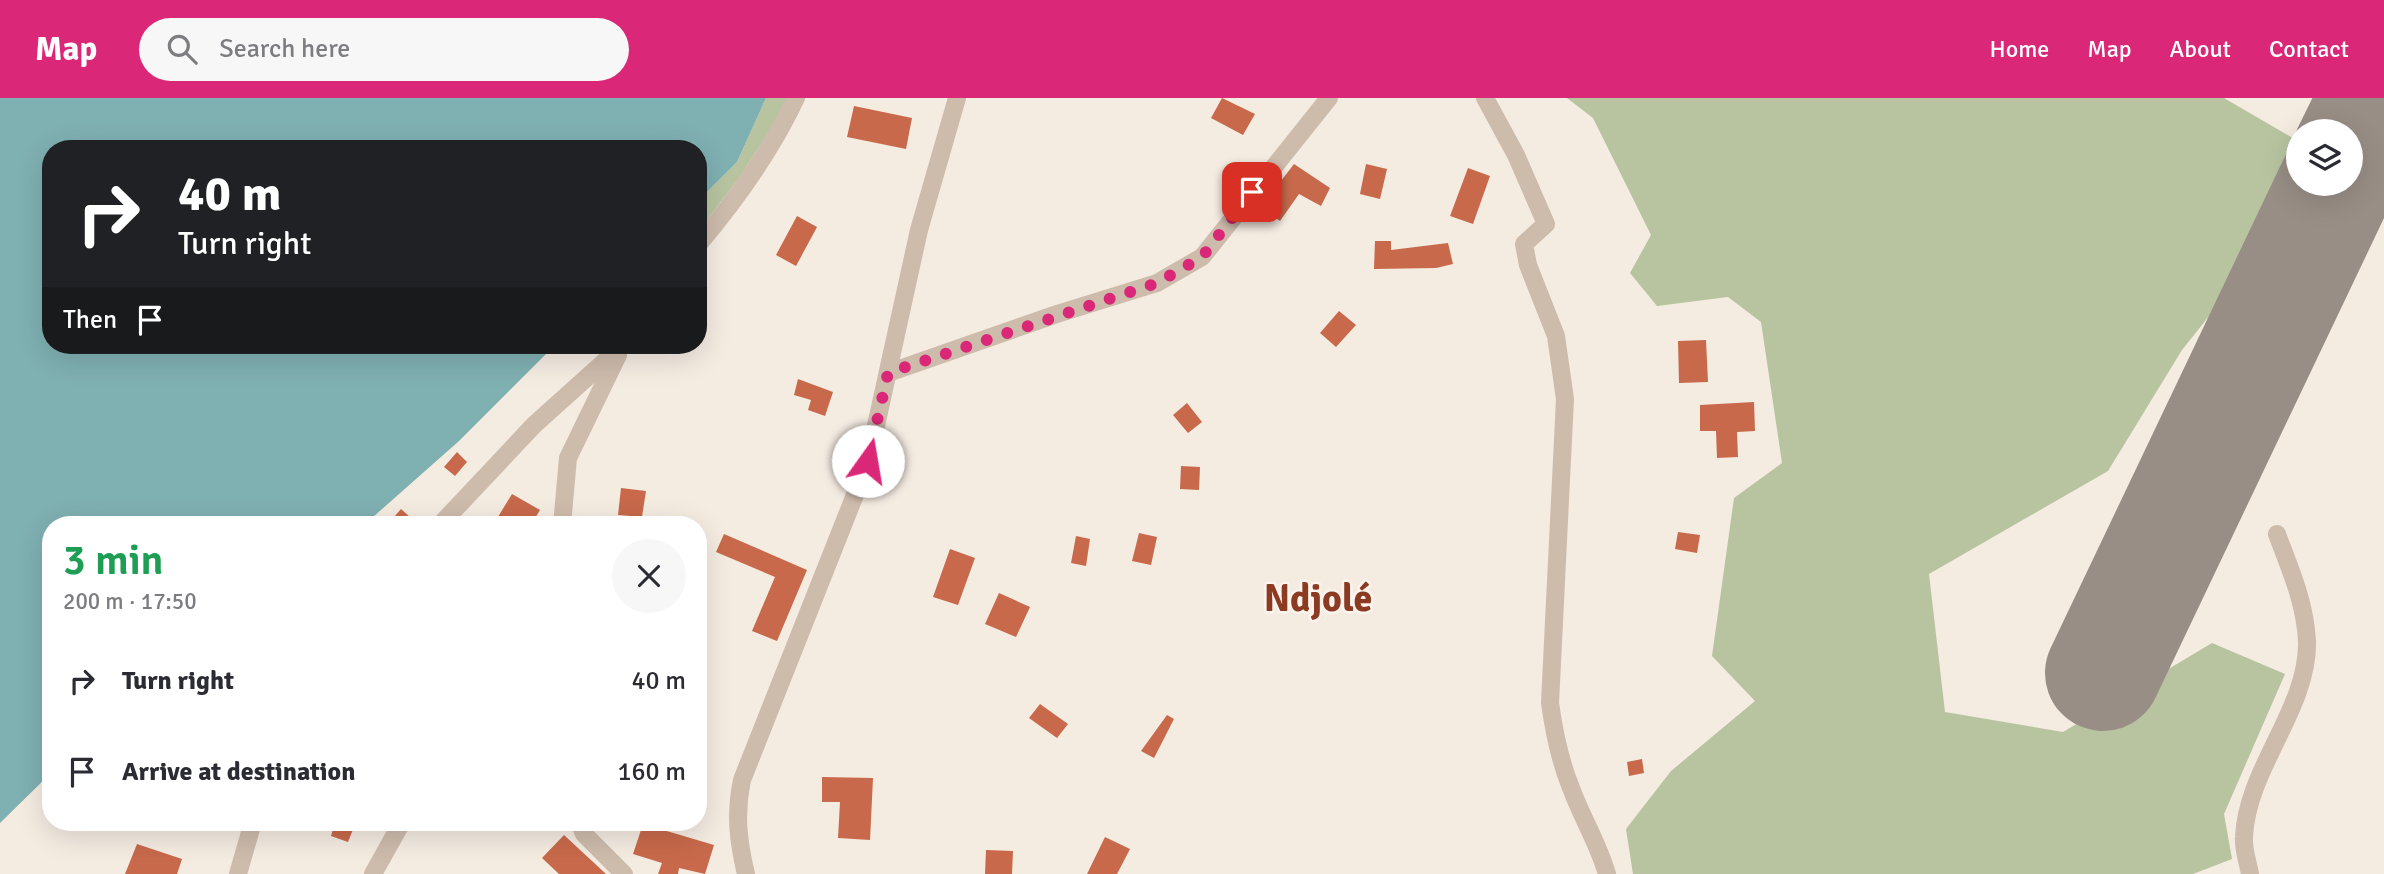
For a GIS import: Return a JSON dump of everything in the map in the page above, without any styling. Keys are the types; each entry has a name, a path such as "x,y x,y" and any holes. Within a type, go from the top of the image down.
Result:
{"street":[{"path":"707,235 780,132 796,98"},
{"path":"746,874 738,838 737,805 742,780 868,461 919,230 957,98"},
{"path":"888,373 1157,283 1202,257 1329,98"},
{"path":"1485,98 1516,155 1546,225 1524,244 1528,265 1556,336 1565,400 1550,703 1558,748 1571,789 1598,844 1607,874"},
{"path":"448,516 534,425 613,354"},
{"path":"563,516 568,458 619,354"},
{"path":"2250,874 2243,840 2248,810 2262,766 2303,675 2307,643 2302,601 2277,534"},
{"path":"238,874 250,831"},
{"path":"373,874 397,831"},
{"path":"583,831 624,874"}],"green space":[{"path":"766,98 791,98 739,178 707,220 707,192 737,162"},
{"path":"1567,98 2224,98 2286,134 2286,196 2299,196 2296,207 2182,350 2108,471 1929,574 1945,712 2063,732 2212,643 2285,674 2224,814 2232,859 2193,874 1633,874 1626,829 1671,771 1755,701 1712,656 1734,498 1782,463 1761,322 1728,297 1657,306 1630,273 1651,235 1593,118"}],"water":[{"path":"0,98 766,98 737,162 707,192 707,140 42,140 42,354 546,354 459,441 374,516 42,516 42,782 0,823"}],"building":[{"path":"1222,98 1255,114 1243,135 1211,118"},
{"path":"854,106 912,118 906,149 847,137"},
{"path":"1294,164 1330,188 1321,206 1299,194 1280,221 1261,207"},
{"path":"1366,164 1387,169 1380,199 1360,194"},
{"path":"1468,168 1490,176 1473,224 1450,216"},
{"path":"797,216 817,227 796,266 776,255"},
{"path":"1375,241 1391,241 1391,250 1448,243 1453,264 1436,268 1374,269"},
{"path":"1339,311 1356,325 1336,347 1320,333"},
{"path":"1706,340 1708,382 1679,383 1678,341"},
{"path":"798,379 833,392 825,416 808,410 811,400 794,395"},
{"path":"1754,402 1755,431 1737,432 1738,457 1717,458 1716,431 1700,431 1700,405"},
{"path":"1187,403 1202,422 1188,433 1173,415"},
{"path":"457,452 467,462 455,476 444,467"},
{"path":"1181,466 1200,467 1199,490 1180,489"},
{"path":"621,488 646,491 642,516 618,515"},
{"path":"512,494 540,510 536,516 499,516"},
{"path":"401,509 409,516 395,516"},
{"path":"1678,532 1700,535 1697,553 1675,549"},
{"path":"1139,533 1157,537 1151,565 1132,561"},
{"path":"724,534 807,570 777,641 752,631 775,577 716,552"},
{"path":"1076,536 1090,539 1086,566 1071,563"},
{"path":"950,549 975,558 958,605 933,597"},
{"path":"999,593 1030,607 1016,637 985,624"},
{"path":"1040,704 1068,724 1057,738 1029,718"},
{"path":"1167,715 1174,719 1154,758 1141,751"},
{"path":"1642,759 1644,773 1629,776 1627,762"},
{"path":"822,777 873,778 870,840 838,838 840,802 822,802"},
{"path":"332,831 352,831 348,842 331,836"},
{"path":"641,831 667,831 714,845 705,874 679,868 678,874 658,874 662,863 633,854"},
{"path":"564,835 606,874 559,874 542,858"},
{"path":"1105,837 1130,849 1117,874 1087,874"},
{"path":"137,844 182,859 177,874 125,874"},
{"path":"986,850 1013,851 1012,874 985,874"}],"runway":[{"path":"2363,127 2377,98"},
{"path":"2103,673 2330,196"}],"district":[{"name":"Ndjolé","path":"1318,598"}],"route":[{"path":"868,461 888,373 1057,314 1157,283 1202,257 1252,192"}]}
